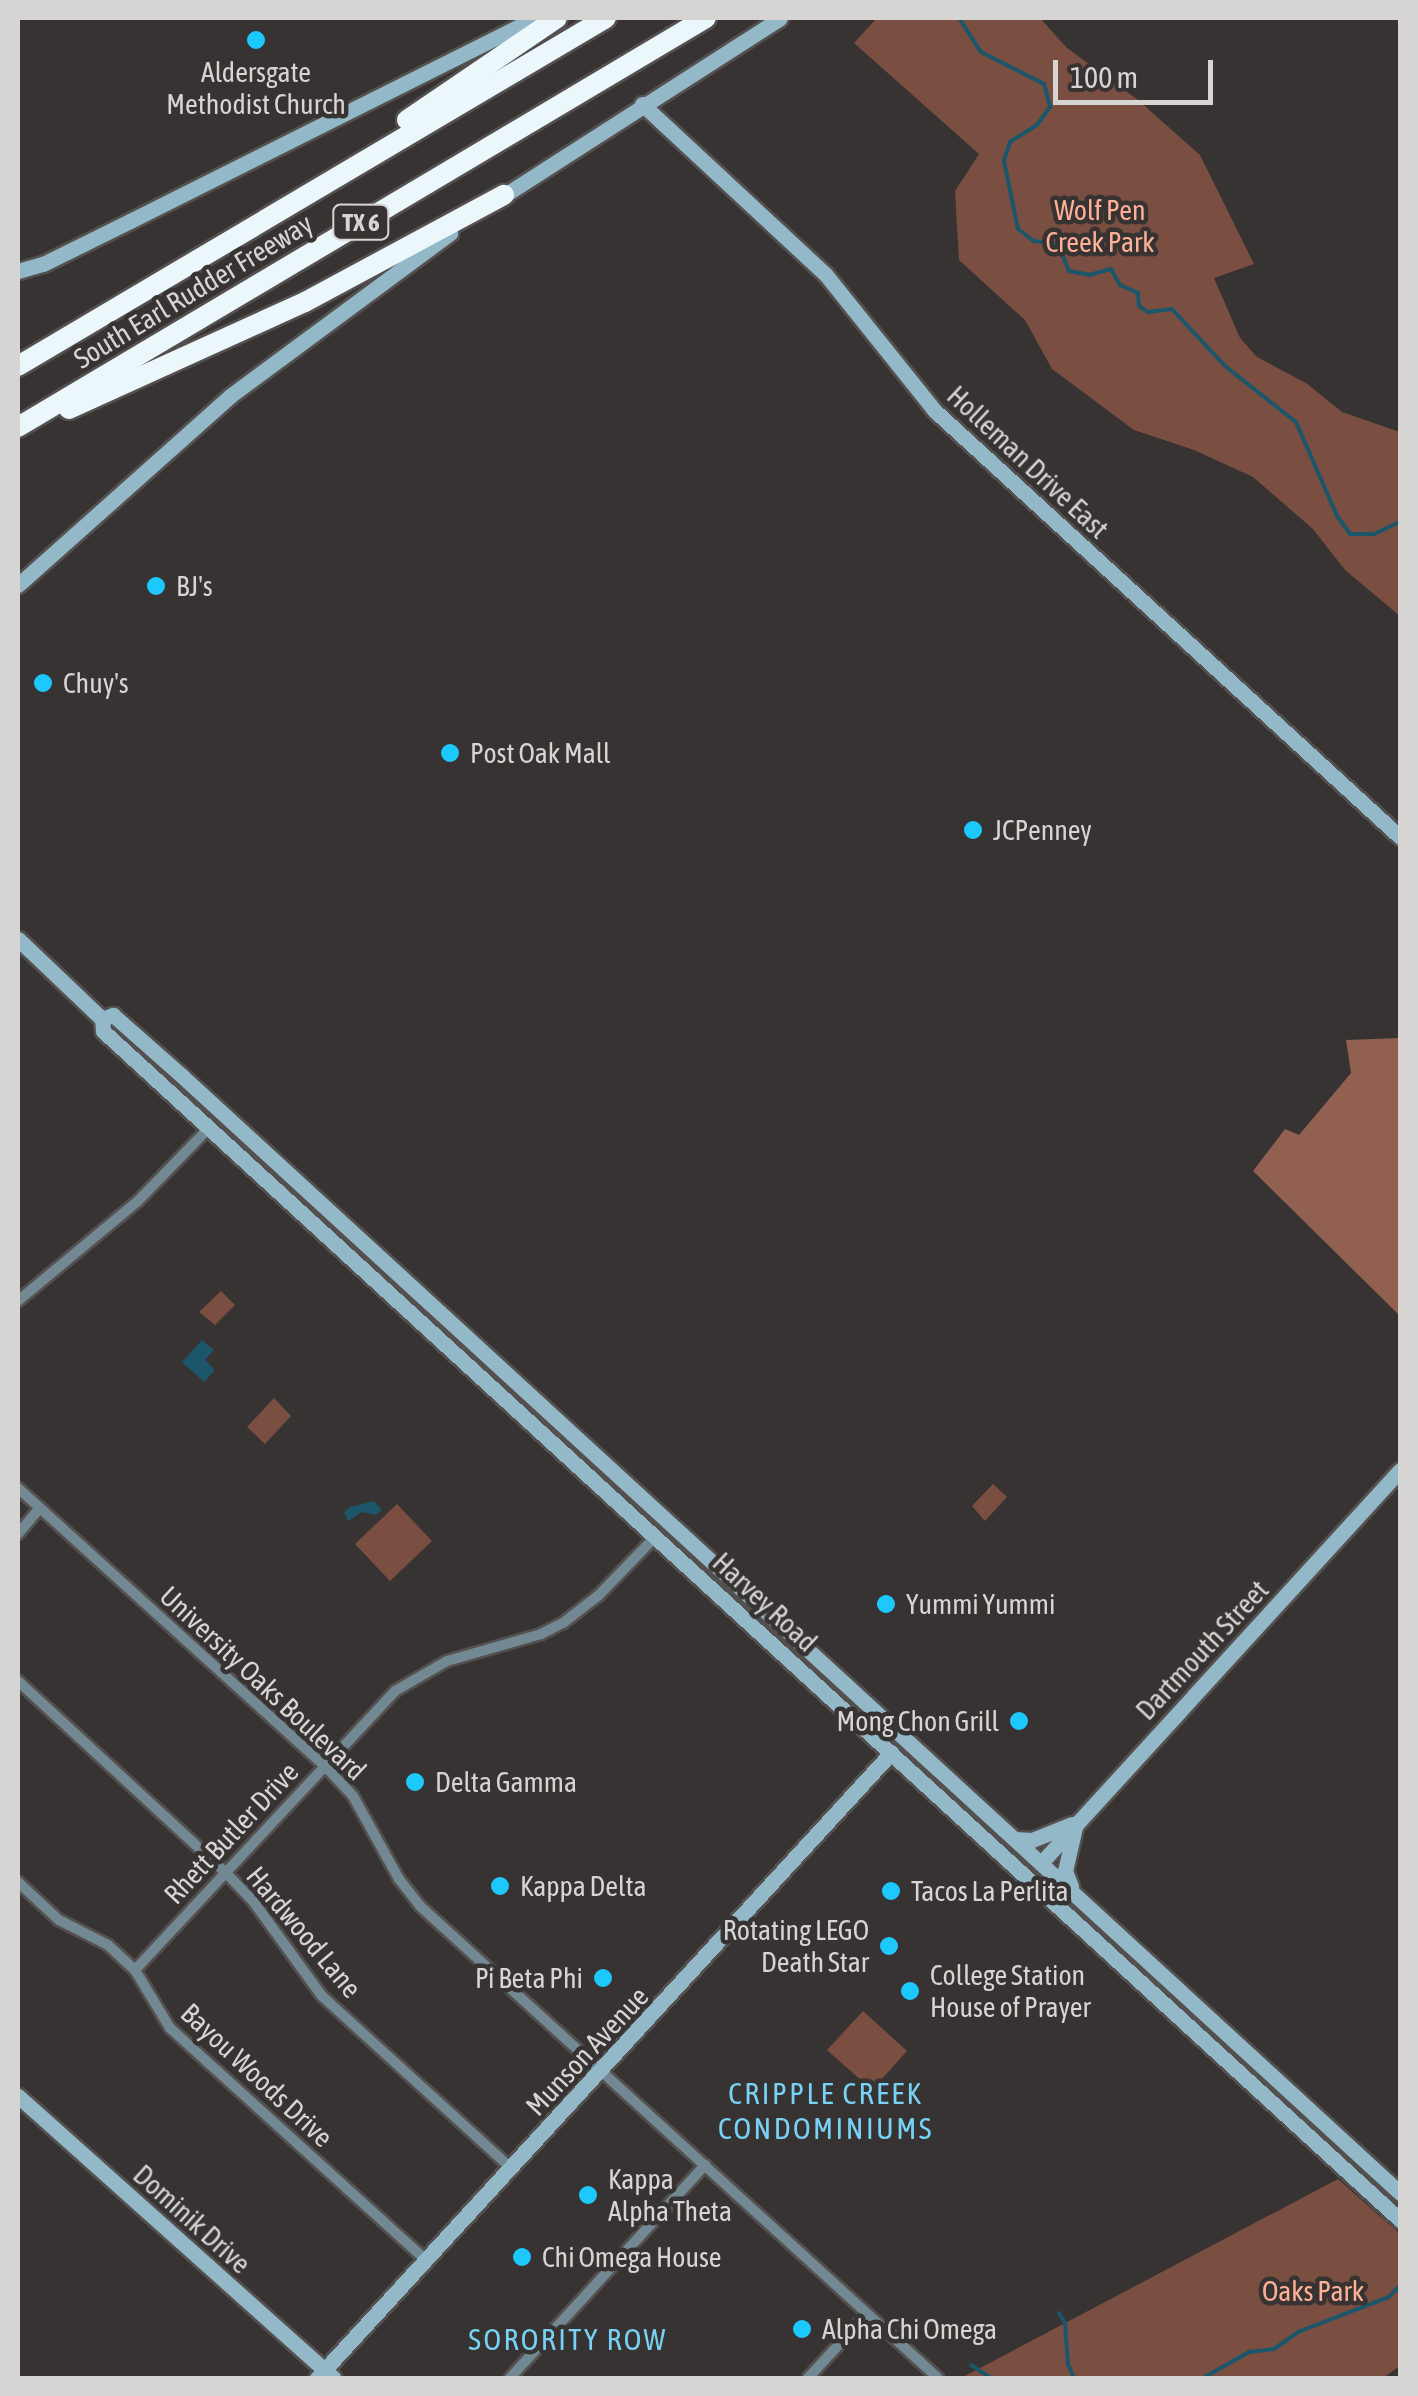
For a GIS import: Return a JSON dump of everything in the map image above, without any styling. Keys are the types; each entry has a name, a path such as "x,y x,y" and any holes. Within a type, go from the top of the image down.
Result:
{"highway":[{"path":"317,187 364,149 556,18"},
{"name":"South Earl Rudder Freeway","path":"18,366 606,18"},
{"name":"South Earl Rudder Freeway","path":"18,430 706,18"},
{"path":"18,430 305,302 504,195"}],"main road":[{"path":"18,271 78,247 535,18"},
{"path":"18,585 230,396 504,195 780,18"},
{"name":"Holleman Drive East","path":"642,104 826,275 934,410 1400,837"},
{"name":"Harvey Road","path":"18,939 102,1019 103,1031 1400,2220"},
{"name":"Harvey Road","path":"102,1019 113,1015 259,1147 1398,2191"},
{"path":"209,1128 217,1124 246,1148 259,1147"},
{"path":"402,1306 413,1288"},
{"path":"533,1423 550,1426 584,1457 596,1455"},
{"name":"Dartmouth Street","path":"1040,1863 1400,1470"},
{"path":"656,1536 665,1532 700,1562 715,1564"},
{"path":"872,1708 891,1740 890,1753 905,1752 926,1770 946,1777"},
{"name":"Munson Avenue","path":"325,2376 890,1753"},
{"path":"1015,1839 1032,1840 1076,1823"},
{"path":"1076,1823 1065,1871 1076,1895"},
{"path":"990,1843 1006,1844 1029,1864 1040,1863 1060,1908"},
{"path":"1183,2020 1194,2016 1234,2052 1248,2052"},
{"name":"Dominik Drive","path":"18,2096 325,2376"},
{"path":"1334,2158 1354,2163 1388,2193 1398,2191"}],"street":[{"path":"18,1301 138,1201 209,1128"},
{"name":"University Oaks Boulevard","path":"18,1488 324,1765 353,1796 420,1906 938,2378"},
{"path":"18,1534 40,1508"},
{"name":"Rhett Butler Drive","path":"134,1970 401,1686 447,1661 540,1634 563,1623 600,1595 656,1536"},
{"name":"Hardwood Lane","path":"18,1681 253,1901 322,1996 512,2169"},
{"name":"Bayou Woods Drive","path":"18,1882 59,1920 108,1945 134,1970 170,2028 427,2262"},
{"path":"510,2378 705,2166"},
{"path":"808,2378 867,2314"}],"green space":[{"name":"Wolf Pen Creek Park","path":"1040,18 1067,48 1138,100 1200,155 1254,264 1214,278 1240,338 1257,357 1306,383 1342,412 1400,432 1400,616 1345,570 1313,529 1253,477 1194,450 1134,430 1052,369 1025,320 959,260 955,191 979,154 854,43 876,19"},
{"path":"221,1291 235,1305 215,1325 199,1312"},
{"path":"274,1398 291,1416 265,1444 247,1427"},
{"path":"993,1484 1007,1497 985,1521 972,1506"},
{"path":"397,1504 432,1541 390,1581 355,1544"},
{"path":"863,2011 907,2051 872,2090 827,2050"},
{"name":"Oaks Park","path":"1338,2179 1400,2234 1400,2366 1383,2378 961,2378"}],"shaded area":[{"path":"1400,1038 1400,1316 1253,1171 1285,1129 1299,1135 1351,1073 1346,1040"}],"water":[{"path":"202,1340 214,1350 205,1360 215,1370 204,1382 182,1362"},
{"path":"374,1501 382,1510 375,1515 362,1512 348,1521 344,1512 350,1507"}],"waterway":[{"path":"959,18 981,52 1044,84 1050,107 1037,125 1010,142 1004,161 1018,229 1034,241 1058,244 1069,271 1089,275 1111,269 1120,285 1138,293 1139,306 1148,312 1172,309 1225,366 1296,422 1337,516 1350,534 1374,534 1400,522"},
{"path":"1203,2378 1249,2352 1274,2349 1298,2332 1389,2297 1400,2285"},
{"path":"1059,2313 1065,2323 1068,2364 1074,2378"},
{"path":"971,2365 991,2378"}],"place":[{"name":"Aldersgate Methodist Church","path":"256,40"},
{"name":"BJ's","path":"156,586"},
{"name":"Chuy's","path":"43,683"},
{"name":"Post Oak Mall","path":"450,753"},
{"name":"JCPenney","path":"973,830"},
{"name":"Yummi Yummi","path":"886,1604"},
{"name":"Mong Chon Grill","path":"1019,1721"},
{"name":"Delta Gamma","path":"415,1782"},
{"name":"Kappa Delta","path":"500,1886"},
{"name":"Tacos La Perlita","path":"891,1891"},
{"name":"Rotating LEGO Death Star","path":"889,1946"},
{"name":"Pi Beta Phi","path":"603,1978"},
{"name":"College Station House of Prayer","path":"910,1991"},
{"name":"Kappa Alpha Theta","path":"588,2195"},
{"name":"Chi Omega House","path":"522,2257"},
{"name":"Alpha Chi Omega","path":"802,2329"}],"district":[{"name":"CRIPPLE CREEK CONDOMINIUMS","path":"826,2110"},
{"name":"SORORITY ROW","path":"568,2339"}]}
